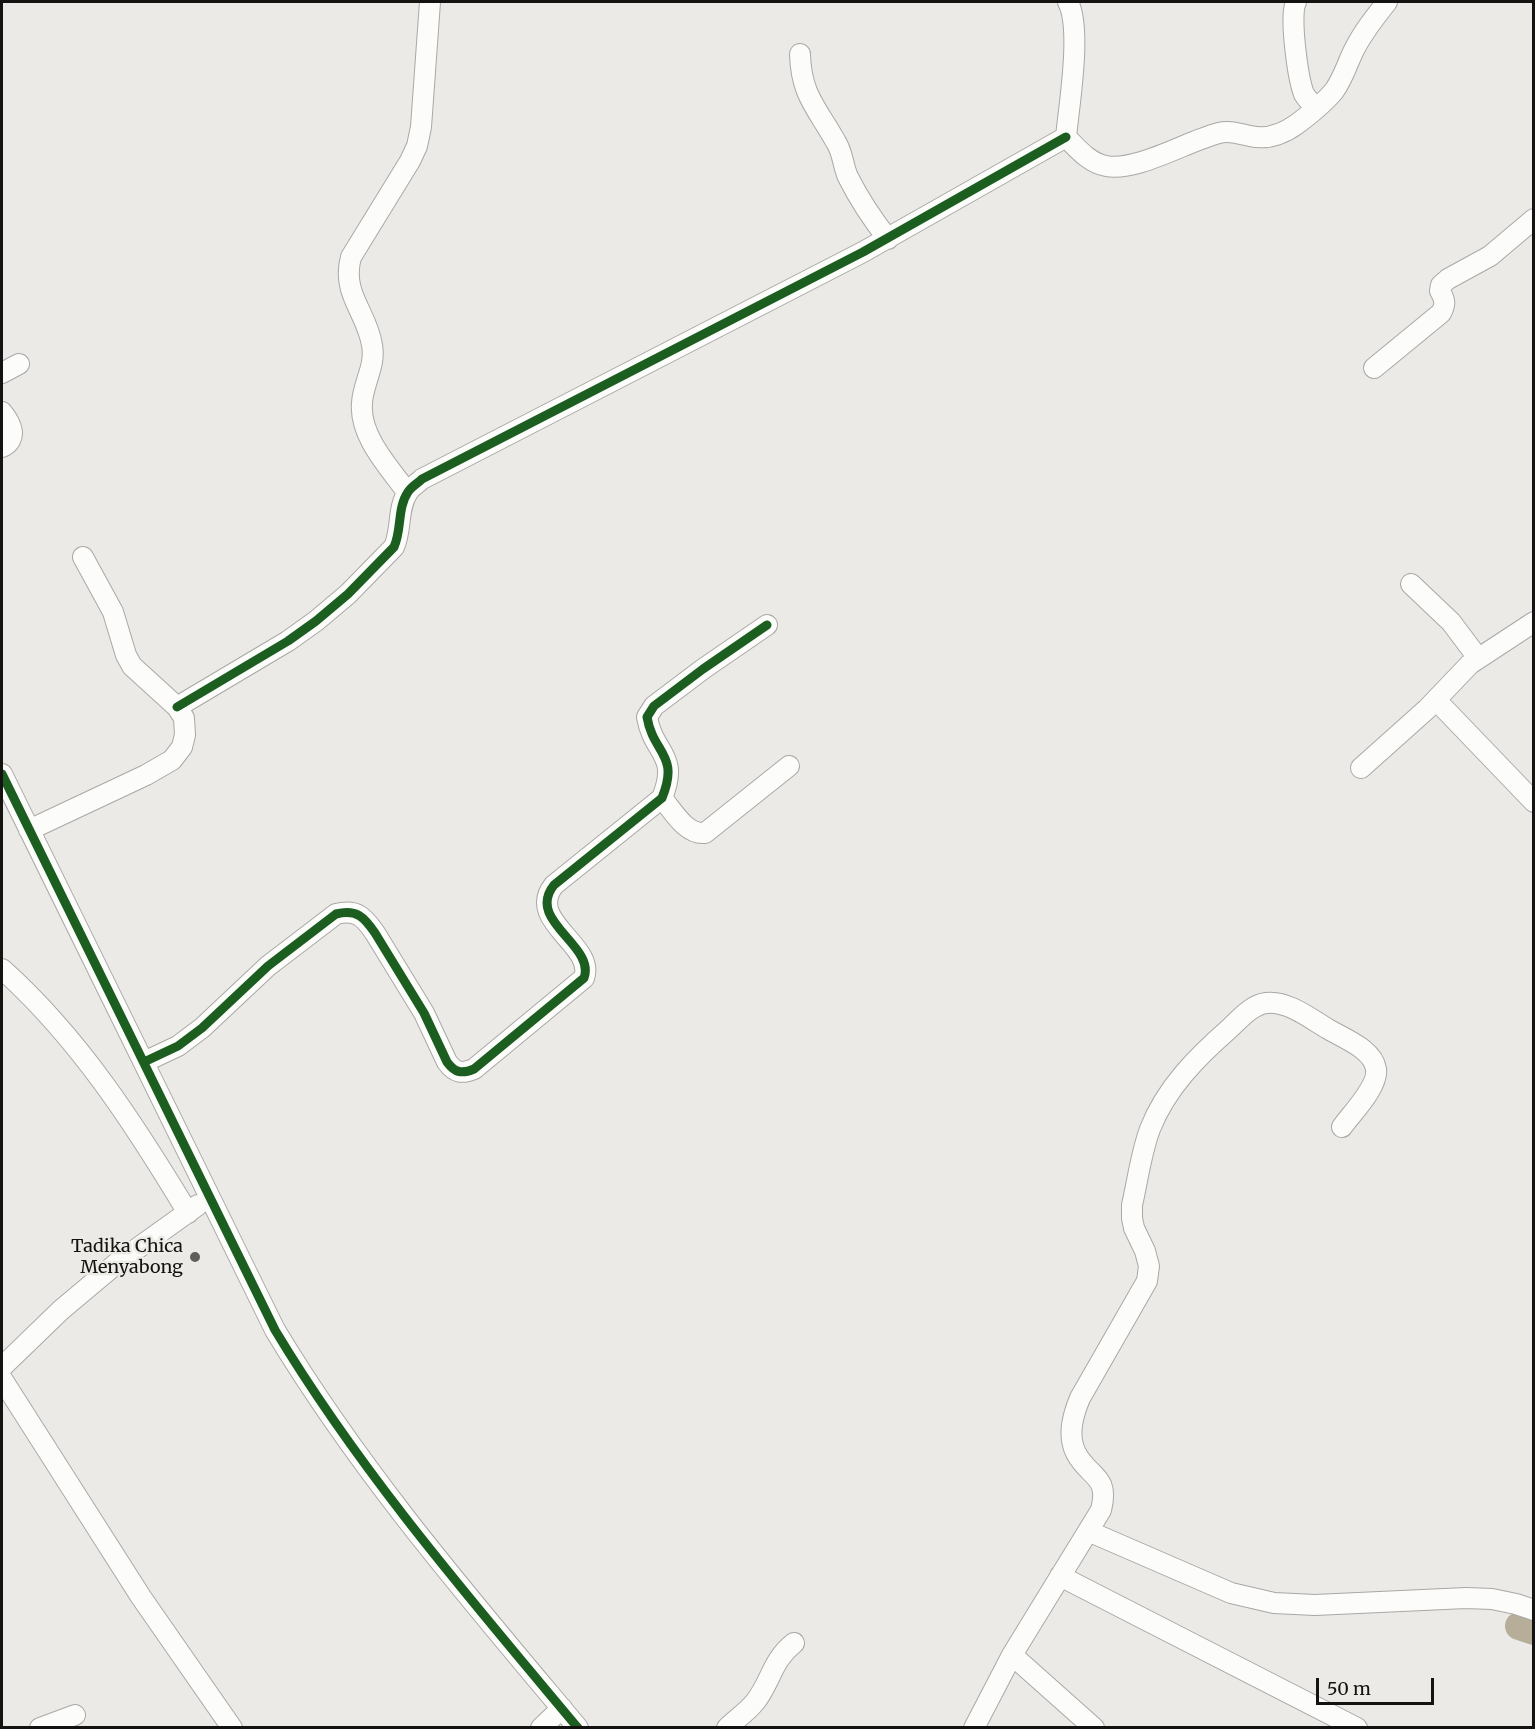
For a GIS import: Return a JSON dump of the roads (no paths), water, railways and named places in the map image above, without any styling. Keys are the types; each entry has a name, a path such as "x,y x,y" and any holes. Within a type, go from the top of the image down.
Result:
{"street":[{"path":"407,492 372,443 362,414 362,403 373,364 373,346 369,331 353,298 348,268 351,257 417,146 421,127 430,2"},
{"path":"1066,137 1074,29 1072,9 1068,2"},
{"path":"1296,2 1292,18 1300,83 1305,96 1316,108"},
{"path":"1066,137 1093,161 1106,166 1122,166 1138,163 1203,137 1222,132 1235,132 1262,138 1278,135 1295,125 1332,93 1341,81 1359,41 1387,2"},
{"path":"800,54 800,74 811,104 837,142 847,174 855,189 888,239"},
{"path":"177,707 288,641 348,594 394,547 398,539 400,515 407,492 422,479 888,239 1066,137"},
{"path":"1374,368 1441,313 1445,307 1440,291 1448,279 1490,256 1533,219"},
{"path":"2,373 19,364"},
{"path":"2,412 11,423 12,431 8,444 2,447"},
{"path":"29,830 146,775 172,760 182,747 186,735 184,718 177,707 132,666 126,655 112,612 83,556"},
{"path":"1410,584 1451,622 1478,658"},
{"path":"1361,768 1436,700 1478,658 1533,622"},
{"path":"144,1062 177,1046 194,1034 268,966 336,914 347,911 367,921 424,1013 452,1068 465,1073 474,1069 584,978 586,972 583,960 548,911 546,898 550,891 662,798 670,772 665,753 649,731 647,717 654,706 767,625"},
{"path":"1436,700 1533,802"},
{"path":"662,798 689,830 697,834 705,833 789,766"},
{"path":"2,774 275,1330 324,1406 416,1532 578,1728"},
{"path":"2,969 59,1026 106,1085 148,1146 188,1213"},
{"path":"974,1728 1012,1655 1101,1510 1104,1496 1101,1484 1076,1453 1071,1434 1073,1417 1080,1398 1147,1281 1149,1266 1134,1228 1132,1204 1151,1127 1167,1098 1183,1074 1200,1055 1252,1008 1264,1003 1275,1003 1303,1015 1362,1049 1371,1058 1376,1068 1376,1078 1342,1127"},
{"path":"2,1367 62,1310 117,1263 210,1196"},
{"path":"2,1379 141,1597 232,1728"},
{"path":"1088,1531 1231,1593 1274,1603 1315,1605 1475,1599 1516,1604 1533,1610"},
{"path":"1060,1576 1357,1728"},
{"path":"727,1728 756,1701 775,1663 783,1651 794,1643"},
{"path":"1012,1655 1094,1728"},
{"path":"540,1728 562,1708"},
{"path":"40,1728 75,1715"}],"waterway":[{"path":"1519,1626 1534,1631"}],"place":[{"name":"Tadika Chica Menyabong","path":"195,1257"}]}
